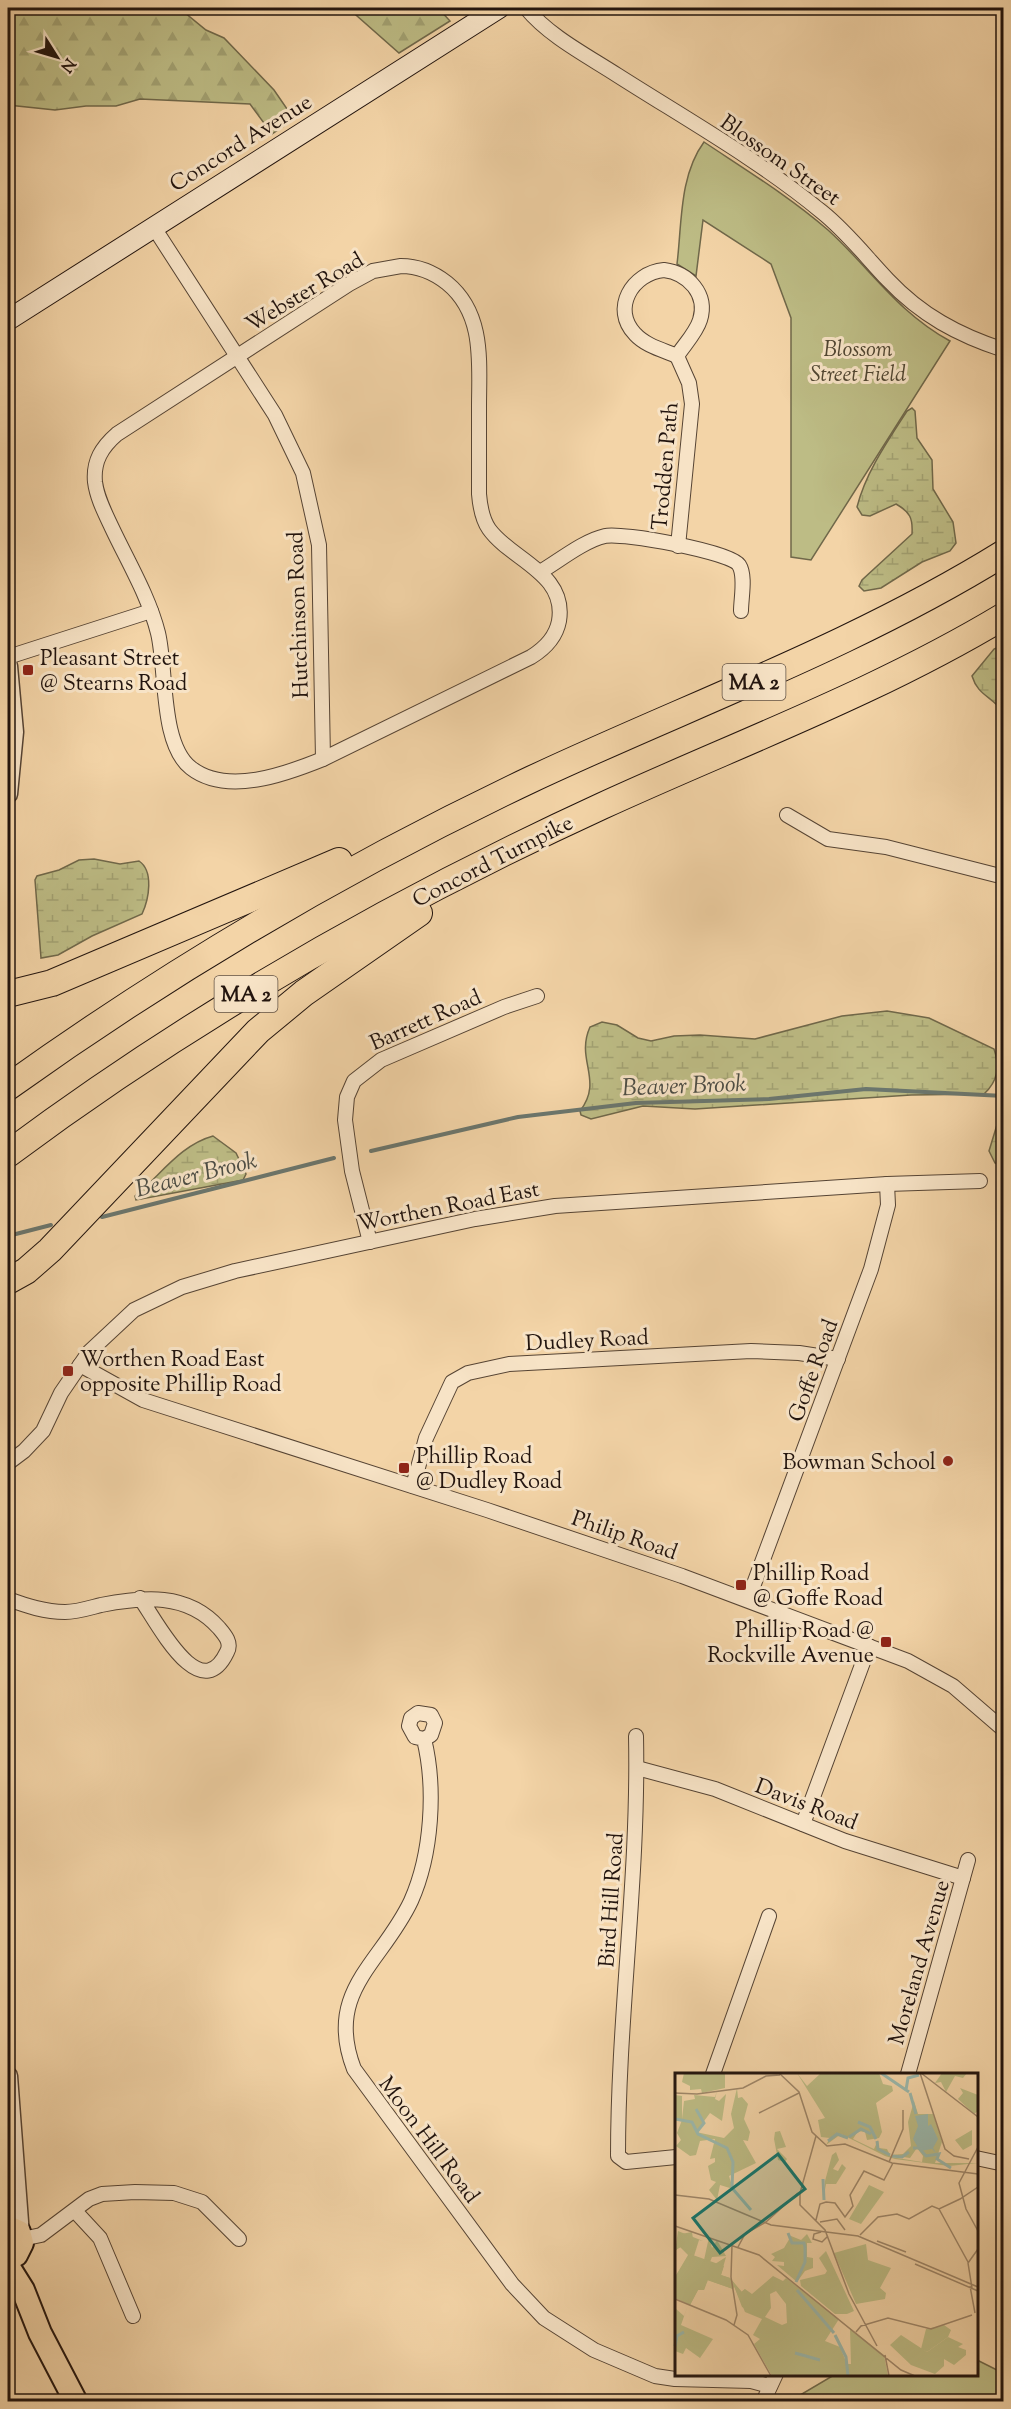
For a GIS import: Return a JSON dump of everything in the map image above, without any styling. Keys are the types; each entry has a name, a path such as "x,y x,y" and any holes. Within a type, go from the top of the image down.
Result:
{"highway":[{"name":"MA 2","path":"8,1087 194,963 311,893 422,833 497,796 840,644 914,606 1004,553"},
{"name":"Concord Turnpike","path":"8,1154 95,1091 234,1001 343,938 497,856 604,805 834,706 909,669 1004,616"},
{"path":"13,989 62,978 352,855 422,833"},
{"path":"8,1281 26,1271 44,1256 266,1024 313,987 443,898 497,856"}],"main road":[{"name":"Concord Avenue","path":"8,320 500,8"},
{"path":"15,2240 23,2290 40,2333 76,2402"}],"street":[{"name":"Blossom Street","path":"526,8 567,43 755,164 813,205 850,238 892,285 933,319 959,334 1004,350"},
{"name":"Hutchinson Road","path":"153,226 287,436 300,466 314,515 319,545 323,759"},
{"name":"Webster Road","path":"393,266 414,267 444,281 468,309 478,337 479,494 482,515 494,536 540,572 554,591 560,613 556,630 543,649 531,657 323,759 284,772 236,781 210,778 190,767 179,754 172,737 160,644 150,611 100,501 95,480 97,460 106,444 117,434 237,356 349,284 374,271 393,266"},
{"path":"664,270 684,276 695,286 701,299 700,321 677,356 640,339 627,321 625,307 628,293 637,281 649,273 664,270"},
{"name":"Trodden Path","path":"677,356 689,383 692,404 678,546"},
{"path":"540,572 606,535 628,536 727,556 737,562 742,572 741,611"},
{"path":"8,657 150,611"},
{"path":"8,666 14,732 8,795"},
{"path":"786,815 828,838 919,854 1004,877"},
{"name":"Barrett Road","path":"370,1242 352,1171 345,1120 347,1097 354,1081 381,1059 504,1007 537,996"},
{"name":"Worthen Road East","path":"8,1463 24,1451 43,1431 61,1393 89,1352 134,1310 182,1287 235,1271 474,1219 555,1206 887,1184 980,1181"},
{"name":"Goffe Road","path":"748,1600 838,1359 882,1232 888,1206 887,1184"},
{"name":"Dudley Road","path":"413,1486 426,1438 452,1382 484,1368 509,1364 751,1351 799,1353 838,1359"},
{"name":"Philip Road","path":"80,1365 143,1400 413,1486 748,1600 908,1661 953,1686 1004,1730"},
{"path":"8,1599 46,1611 68,1612 140,1598 178,1602 199,1612 214,1623 227,1638 229,1649 221,1663 212,1671 198,1671 181,1659 140,1598"},
{"path":"803,1824 868,1646"},
{"name":"Bird Hill Road","path":"636,1736 636,1842 619,2066 618,2156 626,2162 675,2157"},
{"name":"Moon Hill Road","path":"424,1739 428,1761 429,1795 423,1862 405,1914 358,1979 348,2003 346,2041 358,2076 506,2276 544,2318 594,2350 656,2376 675,2379 773,2380"},
{"name":"Davis Road","path":"637,1768 714,1789 855,1845 963,1878"},
{"name":"Moreland Avenue","path":"908,2073 968,1860"},
{"path":"713,2073 769,1916"},
{"path":"8,2076 15,2240 41,2235 89,2199 102,2194 174,2193 202,2202 239,2239"},
{"path":"978,2158 1004,2164"},
{"path":"75,2211 100,2238 133,2316"},
{"path":"763,2402 773,2380"}],"green space":[{"path":"8,8 183,8 184,12 206,30 224,38 274,90 294,119 272,134 250,104 140,99 116,106 86,106 55,110 8,105"},
{"path":"348,8 438,8 450,21 399,53"},
{"name":"Blossom Street Field","path":"704,142 768,184 828,230 899,303 931,330 950,341 811,560 791,557 791,318 771,264 703,220 696,276 677,264 686,185 696,155"},
{"path":"912,408 915,411 917,438 932,460 933,489 953,522 956,543 950,551 922,562 881,588 864,591 859,586 862,580 912,534 910,516 896,504 870,516 862,515 857,507 878,458 907,411"},
{"path":"1003,645 1003,712 978,688 972,676 994,649"},
{"path":"94,859 120,864 139,861 144,866 149,886 142,914 92,936 58,955 41,958 35,880 37,876 59,870 79,860"},
{"path":"887,1011 929,1018 994,1049 997,1068 995,1079 989,1089 984,1094 911,1095 695,1109 643,1106 591,1119 581,1115 580,1111 587,1100 590,1089 585,1050 586,1039 590,1027 602,1022 617,1025 638,1038 651,1041 674,1036 700,1035 755,1039 842,1016"},
{"path":"1003,1105 1003,1168 995,1163 989,1151"},
{"path":"213,1136 236,1153 246,1174 243,1180 136,1200 135,1196 180,1154 201,1140"},
{"path":"978,2360 1003,2373 1003,2401 790,2401 832,2376 978,2376"}],"waterway":[{"name":"Beaver Brook","path":"371,1151 518,1117 636,1103 769,1099 866,1089 1004,1096"},
{"name":"Beaver Brook","path":"102,1217 334,1158"},
{"name":"Beaver Brook","path":"8,1236 51,1225"}],"place":[{"name":"Pleasant Street @ Stearns Road","path":"28,670"},
{"name":"Worthen Road East opposite Phillip Road","path":"68,1371"},
{"name":"Bowman School","path":"948,1461"},
{"name":"Phillip Road @ Dudley Road","path":"404,1468"},
{"name":"Phillip Road @ Goffe Road","path":"741,1585"},
{"name":"Phillip Road @ Rockville Avenue","path":"886,1642"}]}
